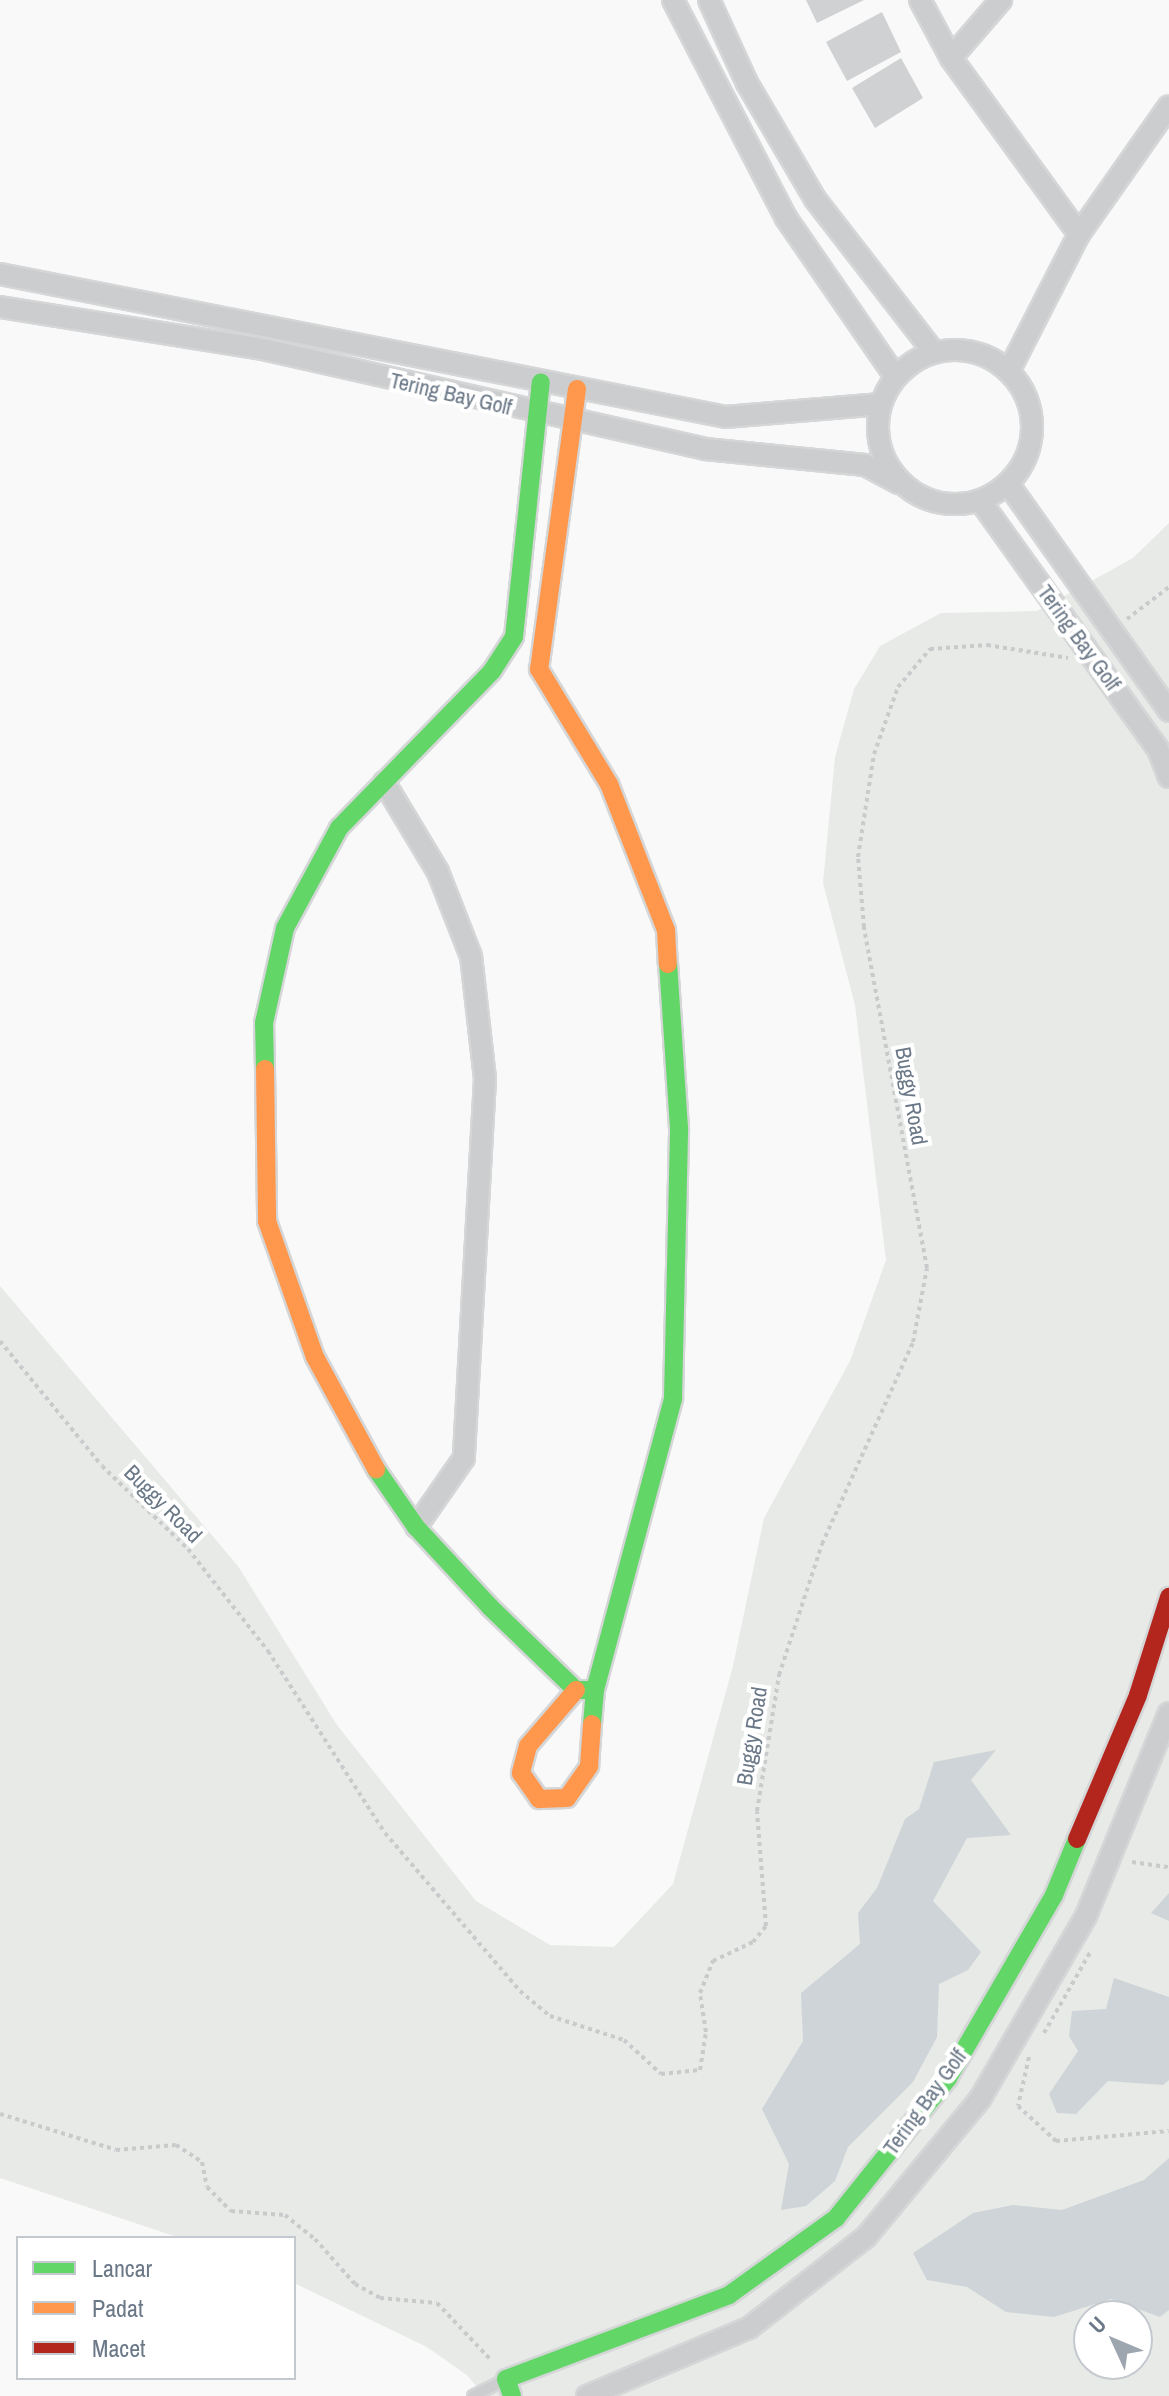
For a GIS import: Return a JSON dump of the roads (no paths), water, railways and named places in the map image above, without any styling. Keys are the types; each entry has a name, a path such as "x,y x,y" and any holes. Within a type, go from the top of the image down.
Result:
{"street":[{"path":"673,0 786,218 895,376"},
{"path":"709,0 747,83 815,199 933,351"},
{"path":"920,0 951,58 1079,234"},
{"path":"951,58 1001,0"},
{"path":"899,483 879,446 880,404 895,376 933,351 974,350 1010,369 1079,234 1169,106"},
{"name":"Tering Bay Golf","path":"0,274 726,417 880,404"},
{"name":"Tering Bay Golf","path":"0,307 267,350 571,422 705,449 865,465 937,504 981,502 1009,485 1031,449 1032,406 1010,369"},
{"path":"541,382 514,637 492,671 339,828 285,928 264,1023 267,1221 315,1357 365,1453 416,1527 576,1690 595,1690"},
{"path":"576,1690 528,1746 521,1773 539,1799 567,1798 589,1766 595,1690 673,1398 679,1128 666,930 609,784 539,669 577,389"},
{"name":"Tering Bay Golf","path":"1009,485 1114,629 1169,711"},
{"name":"Tering Bay Golf","path":"981,502 1158,749 1169,777"},
{"path":"384,782 438,872 471,956 485,1079 464,1458 416,1527"},
{"name":"Tering Bay Golf","path":"509,2387 729,2295 836,2218 948,2078 1054,1895 1138,1695 1169,1597"},
{"name":"Tering Bay Golf","path":"587,2396 749,2328 866,2237 980,2099 1086,1916 1169,1713"}],"lane":[{"name":"Tering Bay Golf","path":"473,2396 509,2387"}]}
